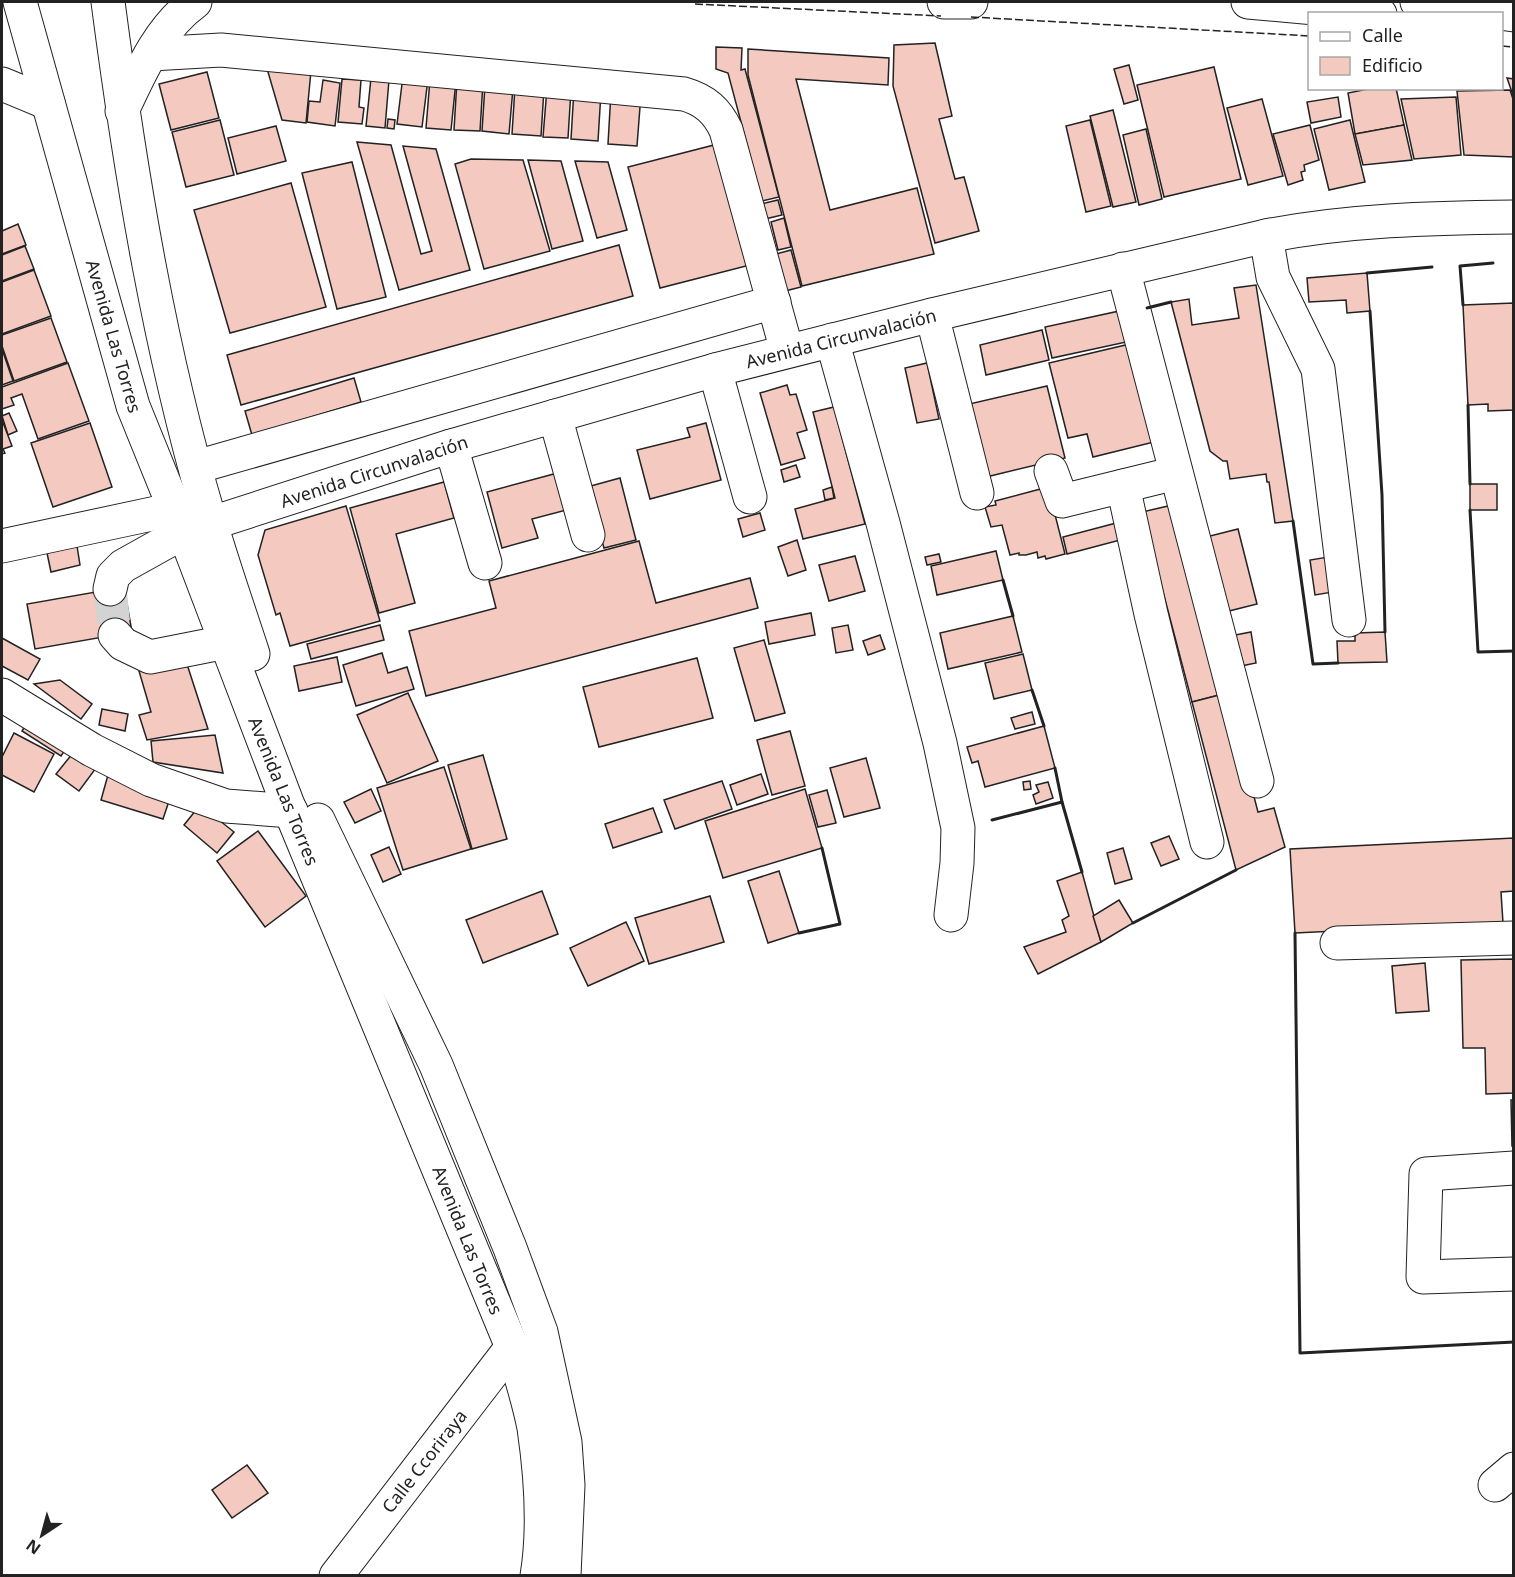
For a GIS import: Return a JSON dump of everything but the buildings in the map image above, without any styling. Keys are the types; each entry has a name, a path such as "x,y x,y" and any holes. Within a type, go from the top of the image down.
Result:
{"main road":[{"name":"Avenida Las Torres","path":"20,2 133,406 260,673 327,840 436,1065 510,1248 541,1332 565,1442 568,1485 564,1575"},
{"name":"Avenida Las Torres","path":"108,2 122,111 147,260 196,467 190,522 226,642 291,811 512,1347 533,1426 537,1456 541,1532 537,1575"},
{"path":"122,111 151,54 175,19 195,2"},
{"path":"944,2 971,2"},
{"path":"1248,2 1358,12"},
{"path":"1416,2 1491,12"},
{"path":"151,54 221,50 672,93 702,100 716,113 726,130 787,351"},
{"path":"2,84 48,103"},
{"name":"Avenida Circunvalación","path":"190,522 715,370 932,315 1266,236 1300,229 1392,219 1514,217"},
{"path":"1266,236 1273,277 1318,369 1349,620"},
{"path":"1124,269 1257,781"},
{"path":"196,467 774,302"},
{"path":"932,315 977,493"},
{"path":"832,340 883,523 940,743 958,828 957,863 951,915"},
{"path":"715,370 750,497"},
{"path":"555,416 588,535"},
{"path":"451,446 485,563"},
{"path":"1051,471 1062,501 1176,473"},
{"path":"1123,486 1151,614 1207,842"},
{"path":"2,546 190,522"},
{"path":"110,589 113,576 123,567 190,522"},
{"path":"115,635 123,644 150,657 226,642"},
{"path":"2,695 92,750 151,780 226,806 291,811"},
{"path":"1337,943 1514,938"},
{"path":"1514,1168 1426,1174 1423,1277 1514,1274"},
{"name":"Calle Ccoriraya","path":"335,1573 512,1347"}],"tunnel":[{"path":"110,589 115,635"}],"fence":[{"path":"695,4 941,16"},
{"path":"971,17 1308,36"},
{"path":"1503,46 1514,47"}],"wall":[{"path":"1463,305 1460,266 1493,263"},
{"path":"1367,273 1432,267"},
{"path":"1147,308 1171,302"},
{"path":"1370,311 1382,495 1385,632"},
{"path":"1468,405 1470,484"},
{"path":"1470,510 1478,652 1514,651"},
{"path":"1293,521 1313,664 1338,663"},
{"path":"1003,580 1013,616"},
{"path":"1032,690 1044,726"},
{"path":"1055,768 1062,802"},
{"path":"992,820 1062,802 1082,872"},
{"path":"799,933 840,924 822,848"},
{"path":"1133,923 1236,870"},
{"path":"1295,933 1300,1353 1514,1342"}]}
